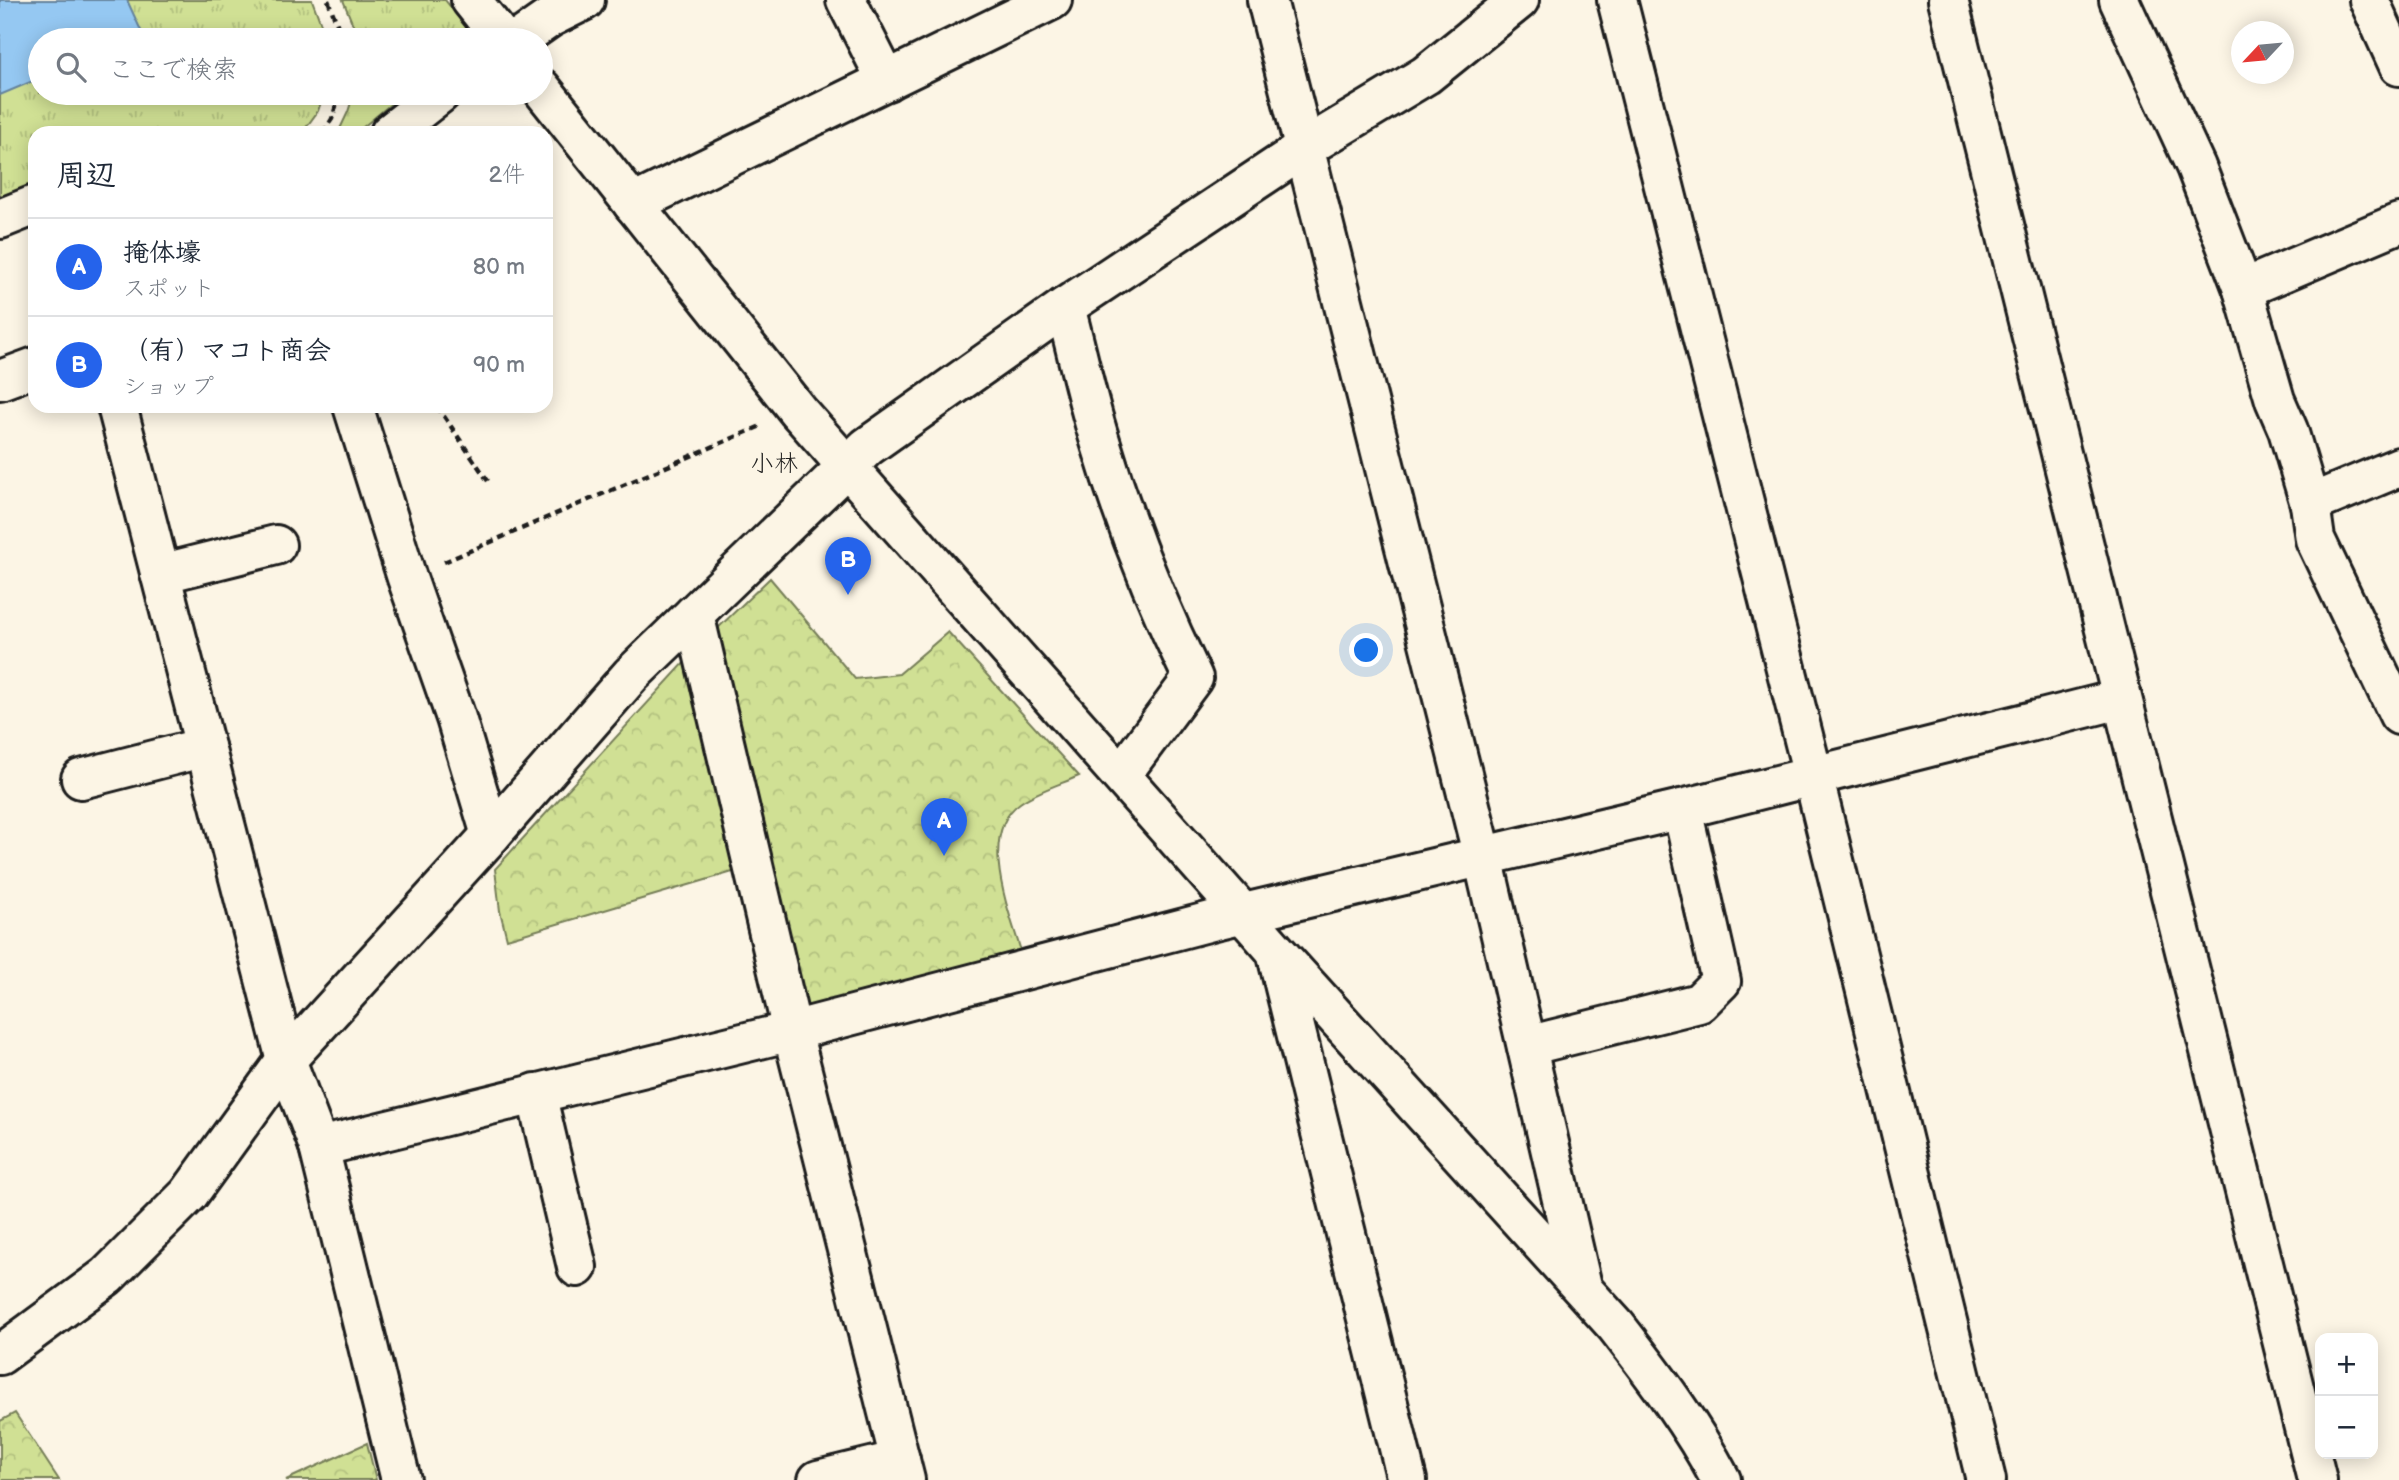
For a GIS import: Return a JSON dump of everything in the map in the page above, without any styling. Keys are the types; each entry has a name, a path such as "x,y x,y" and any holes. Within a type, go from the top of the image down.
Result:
{"street":[{"path":"471,0 493,28"},
{"path":"535,28 585,0"},
{"path":"846,0 887,81"},
{"path":"633,204 1052,0"},
{"path":"1267,0 1483,857 1583,1289"},
{"path":"0,1355 107,1276 190,1194 286,1060 491,835 631,675 867,447 1065,307 1303,149 1426,75 1519,0"},
{"path":"1617,0 1813,775 1986,1480"},
{"path":"1948,0 2317,1480"},
{"path":"2119,0 2196,167 2243,289 2275,400 2288,430 2310,504 2315,539 2399,715"},
{"path":"2369,0 2399,66"},
{"path":"553,103 798,411 1276,951 1616,1326 1661,1382 1700,1441 1721,1480"},
{"path":"399,126 426,105"},
{"path":"0,219 28,208"},
{"path":"2243,289 2399,223"},
{"path":"1065,307 1100,441 1132,536 1164,618 1193,678 1121,775"},
{"path":"0,380 28,370"},
{"path":"119,413 286,1060 319,1147 401,1480"},
{"path":"355,413 407,578 456,718 491,835"},
{"path":"2310,504 2399,467"},
{"path":"160,574 276,544"},
{"path":"694,614 792,1031 902,1470 818,1480"},
{"path":"319,1147 792,1031 1244,913 1483,857 2121,699"},
{"path":"81,779 205,747"},
{"path":"1527,1046 1699,1003 1721,981 1682,808"},
{"path":"1276,951 1407,1480"},
{"path":"536,1093 577,1267"}],"path":[{"path":"328,0 338,28"},
{"path":"328,126 336,105"},
{"path":"407,578 798,411"},
{"path":"442,413 488,481"}],"green space":[{"path":"0,0 312,0 322,28 28,28 28,105 320,105 307,126 28,126 28,191 0,203"},
{"path":"343,0 445,0 467,28 354,28"},
{"path":"350,105 390,105 364,126 341,126"},
{"path":"770,578 855,679 899,674 948,632 1079,776 1041,791 1020,803 1007,817 1000,835 998,856 1005,900 1023,958 808,1011 718,628"},
{"path":"686,661 736,871 507,939 500,911 495,869"},
{"path":"15,1413 59,1480 0,1480 0,1421"},
{"path":"367,1443 376,1480 286,1480"}],"water":[{"path":"0,0 127,0 140,28 28,28 28,83 0,95"}],"place":[{"name":"（有）マコト商会","path":"848,595"},
{"name":"掩体壕","path":"944,856"}],"district":[{"name":"小林","path":"774,463"}]}
